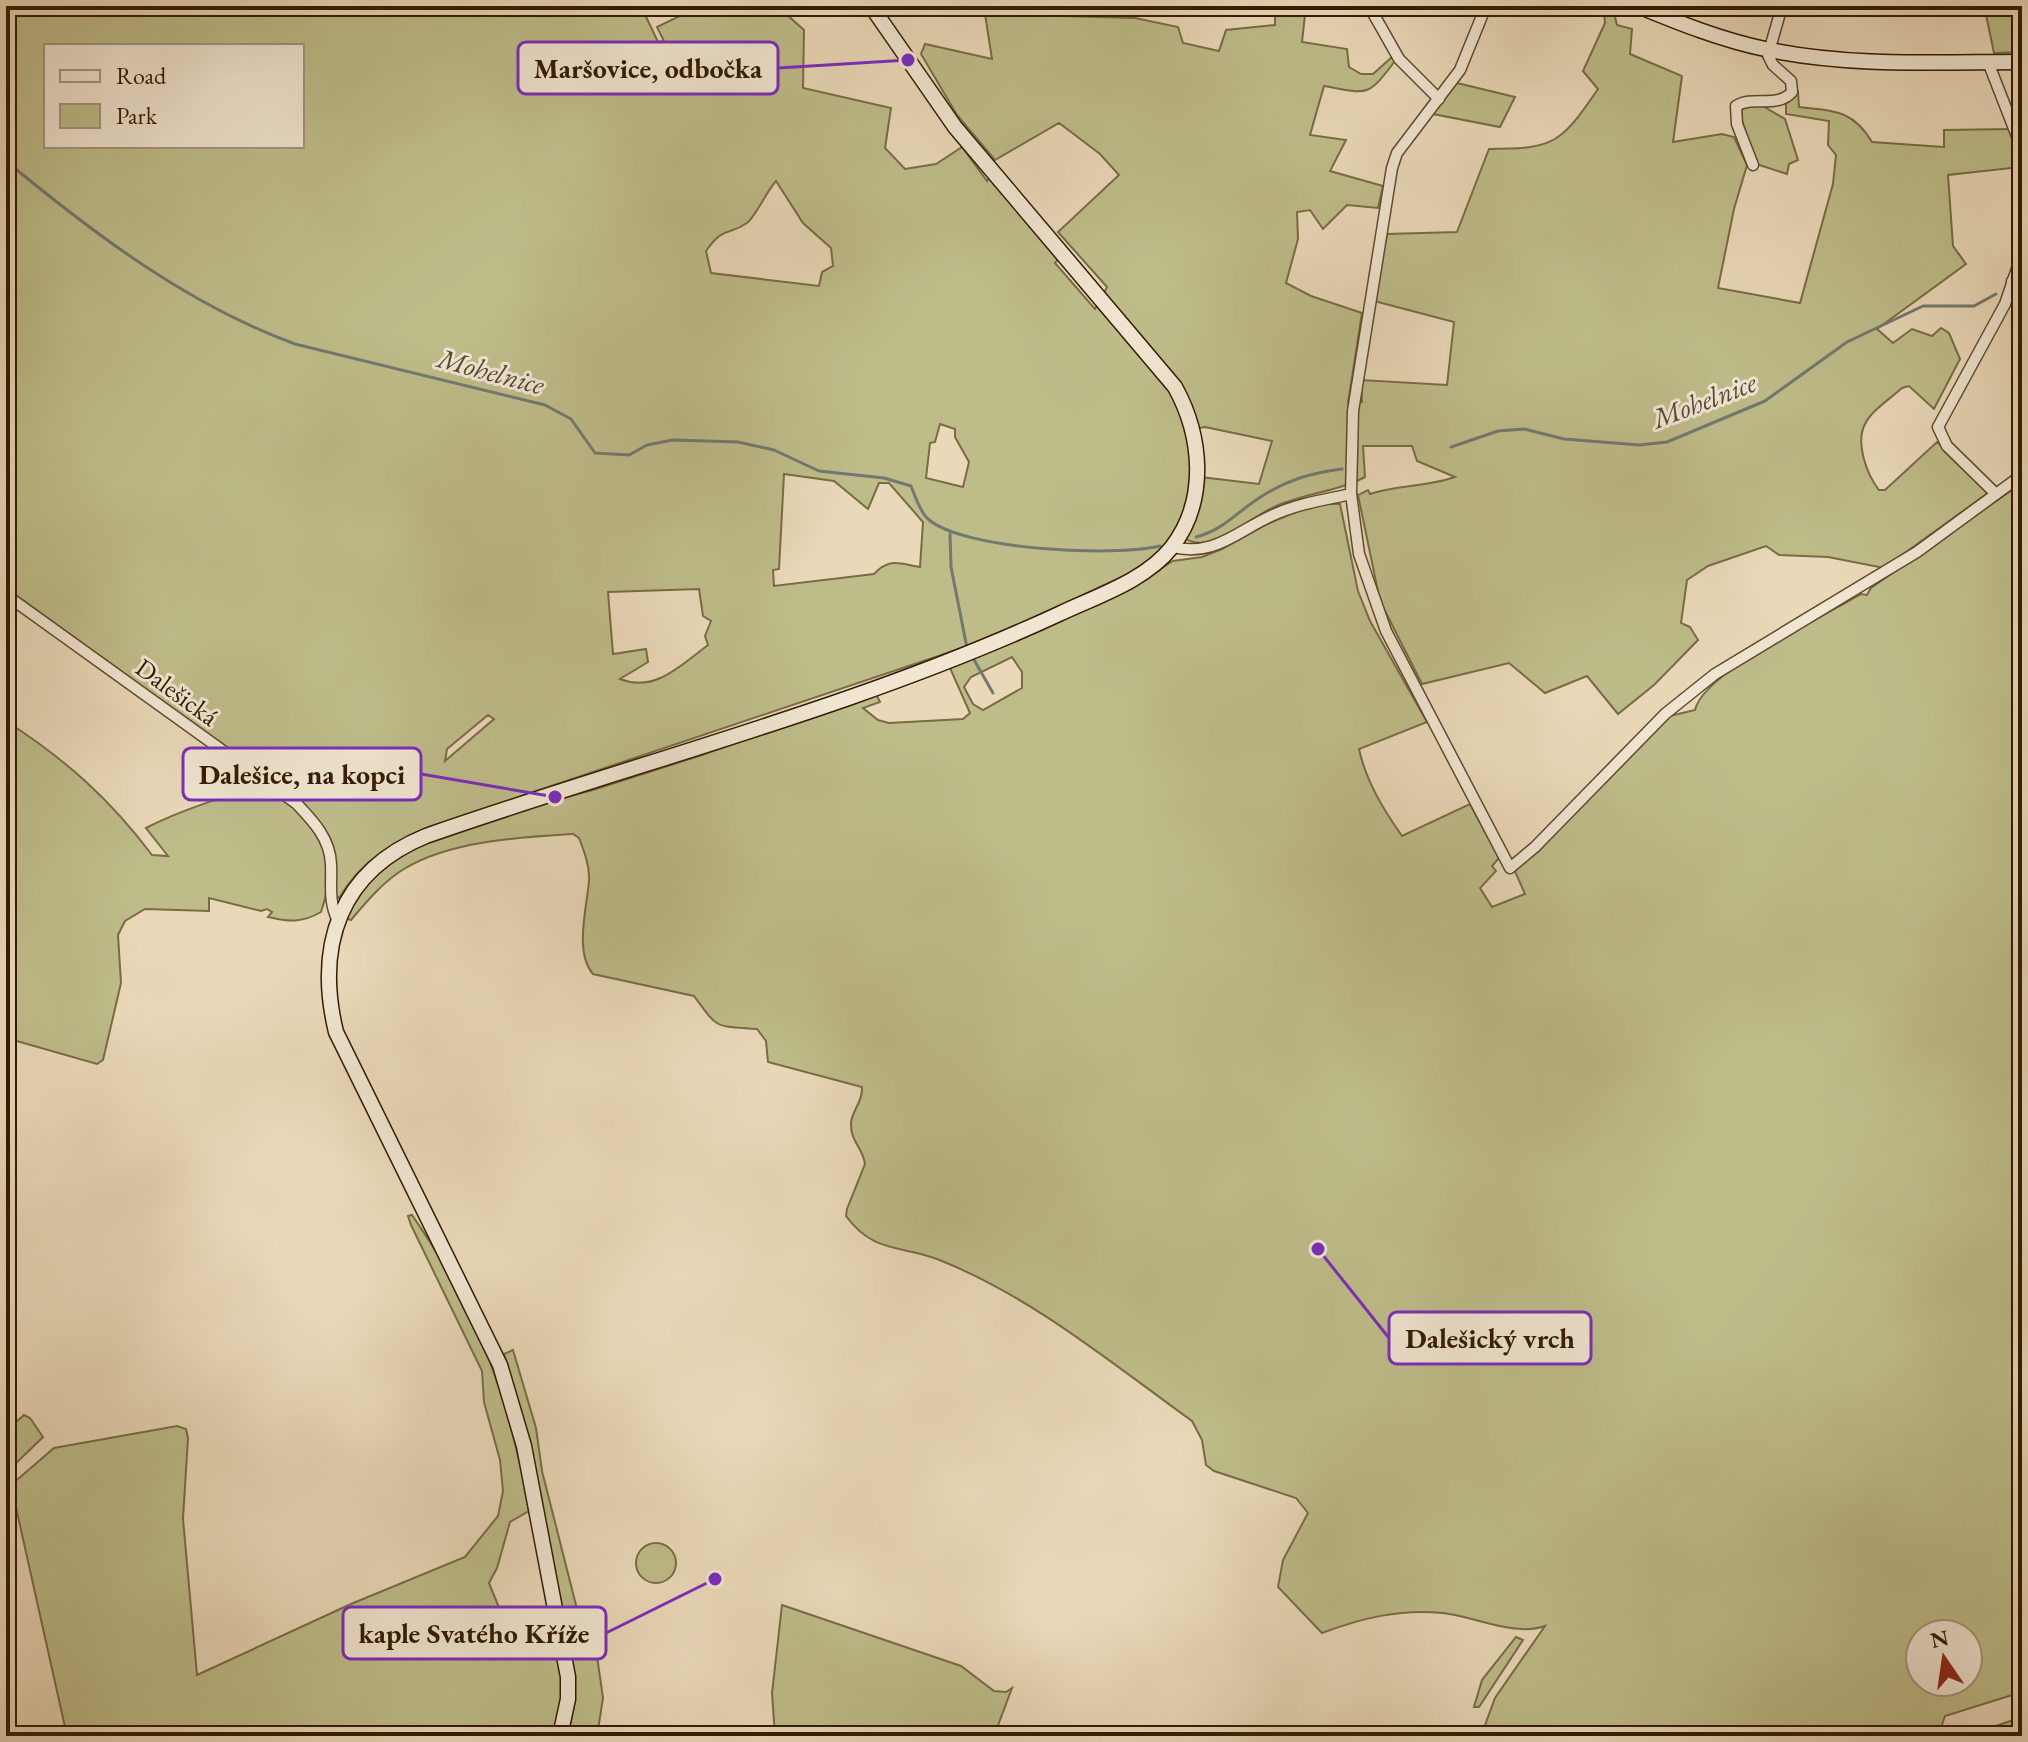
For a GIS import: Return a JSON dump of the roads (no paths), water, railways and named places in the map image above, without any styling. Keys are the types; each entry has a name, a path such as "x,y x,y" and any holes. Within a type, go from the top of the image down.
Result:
{"street":[{"path":"560,1736 568,1699 566,1663 511,1394 483,1327 336,1032 328,986 329,956 338,921 364,876 412,842 950,660 1120,585 1156,563 1172,547 1188,516 1198,468 1191,422 1175,387 955,127 871,6"},
{"path":"1369,6 1399,59 1439,99"},
{"path":"1486,6 1460,70 1397,153 1392,168 1353,411 1351,494 1359,554 1386,631 1510,868 1535,847 1665,714 1715,674 1917,552 2022,475"},
{"path":"1638,6 1718,36 1768,50 1851,59 2022,62"},
{"path":"1753,165 1737,124 1736,106 1748,101 1775,101 1789,96 1793,88 1791,81 1770,60 1768,50 1782,6"},
{"path":"1988,62 2022,149"},
{"path":"1996,494 1947,446 1938,427 2005,304 2019,286 2021,259"},
{"path":"1172,547 1188,550 1217,546 1271,516 1351,494"},
{"name":"Dalešická","path":"6,595 297,804 319,827 326,843 331,865 330,903 338,921"}],"waterway":[{"name":"Mohelnice","path":"6,161 143,265 255,328 295,344 545,405 571,419 595,453 629,455 647,445 673,440 738,442 774,450 819,471 884,478 911,486 928,519 946,530 973,538 1076,550 1109,551 1160,546"},
{"name":"Mohelnice","path":"1451,447 1498,431 1524,429 1564,439 1639,445 1667,442 1765,401 1847,342 1923,306 1974,306 1996,294"},
{"name":"Mohelnice","path":"1196,537 1222,526 1279,486 1309,475 1342,469"},
{"path":"950,534 951,567 967,648"},
{"path":"973,658 993,693"}],"place":[{"name":"Maršovice, odbočka","path":"908,60"},
{"name":"Dalešice, na kopci","path":"555,797"},
{"name":"Dalešický vrch","path":"1318,1249"},
{"name":"kaple Svatého Kříže","path":"715,1579"}]}
